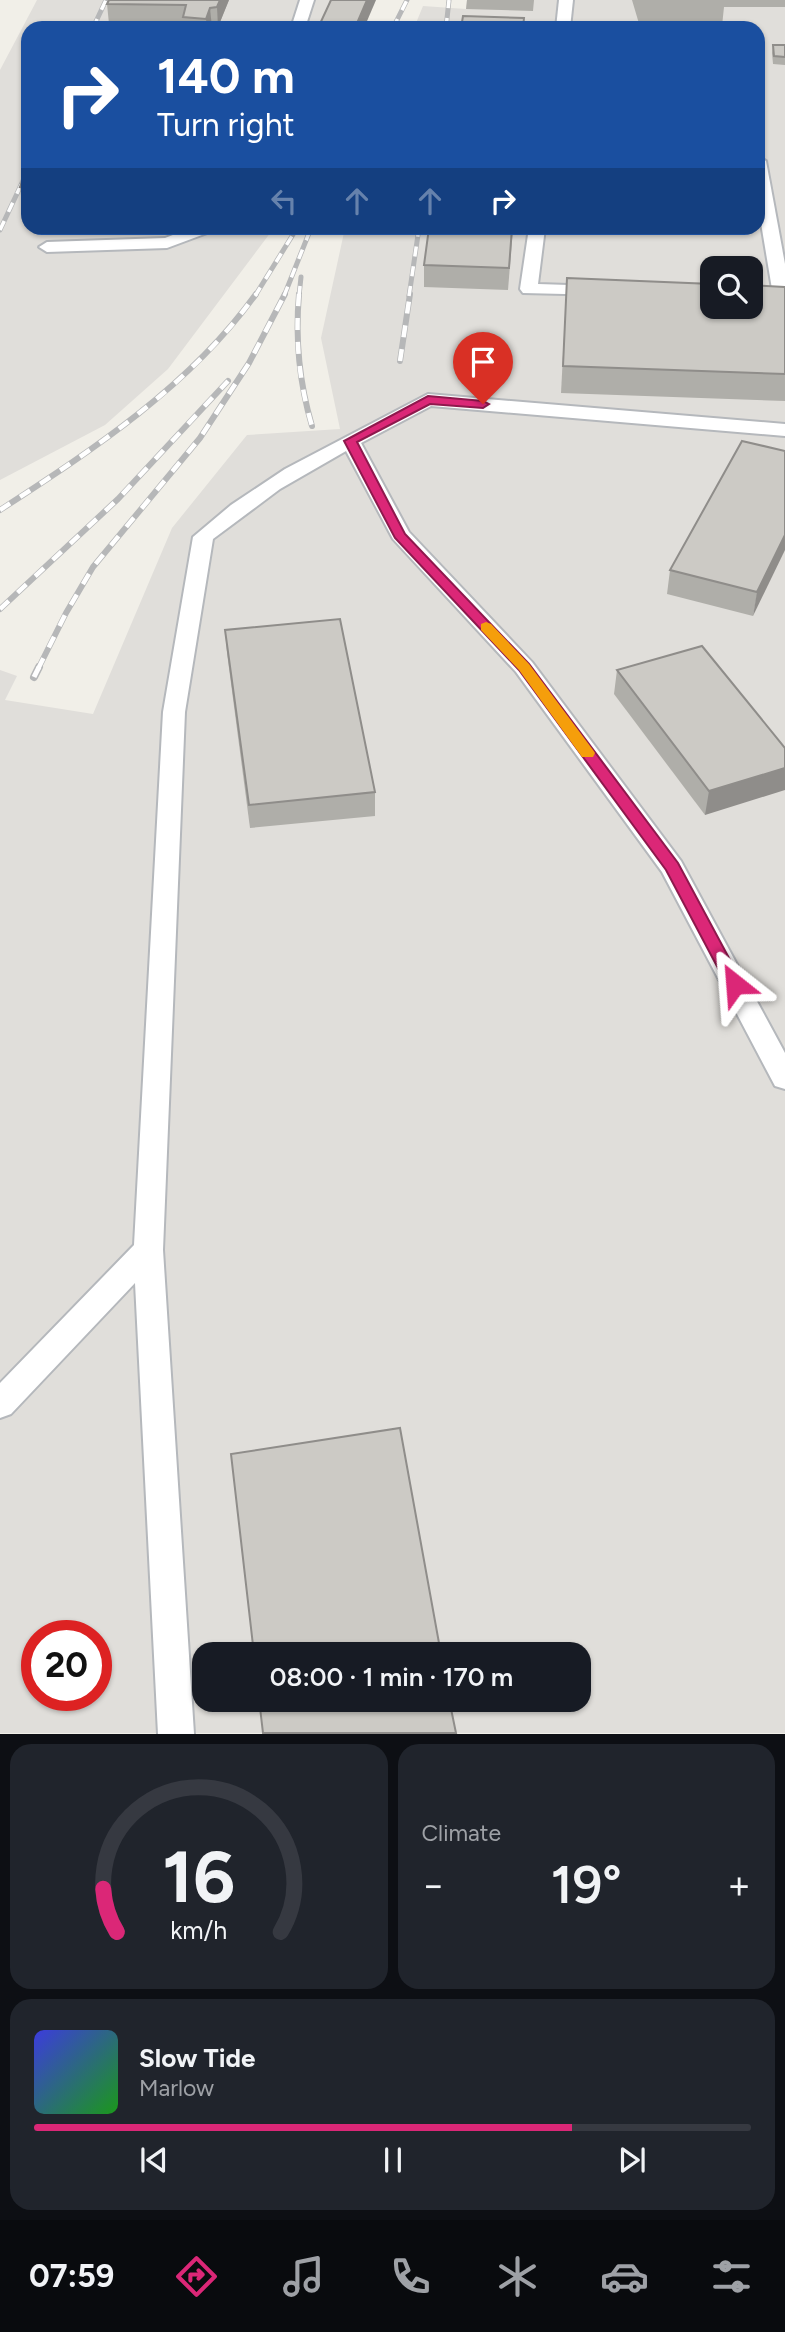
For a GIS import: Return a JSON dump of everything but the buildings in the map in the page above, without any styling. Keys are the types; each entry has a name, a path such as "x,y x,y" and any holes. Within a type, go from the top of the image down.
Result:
{"lane":[{"path":"300,21 307,0"},
{"path":"564,21 566,0"},
{"path":"763,295 784,295 765,198"},
{"path":"47,247 167,243 187,235"},
{"path":"536,235 529,289 621,291"},
{"path":"176,1734 148,1250 174,712 203,537 233,512 300,466 428,400 785,430"},
{"path":"350,441 400,535 524,667 672,867 785,1078"},
{"path":"0,1404 148,1250"}],"shaded area":[{"path":"37,0 376,0 367,21 26,21"},
{"path":"467,0 785,0 785,1733 0,1733 0,670 17,676 5,700 93,714 172,528 247,435 340,429 321,338 343,235 765,235 765,21 417,21 423,6 466,9"},
{"path":"21,30 21,235 269,235 168,369 105,425 0,480 0,70"}],"railway":[{"path":"96,21 106,0"},
{"path":"396,21 407,0"},
{"path":"447,21 449,0"},
{"path":"0,230 21,185"},
{"path":"255,296 293,235"},
{"path":"284,296 308,235"},
{"path":"409,296 418,235"},
{"path":"299,296 301,277"},
{"path":"0,510 105,439 171,387 230,327 256,294"},
{"path":"299,294 299,361 312,426"},
{"path":"400,361 410,294"},
{"path":"34,677 93,567 200,438 249,363 284,296"},
{"path":"0,609 118,499 228,381"}],"slow traffic":[{"path":"486,627 524,667 588,753"}],"route":[{"path":"483,404 428,400 350,441 400,535 524,667 672,867 735,984"}]}
